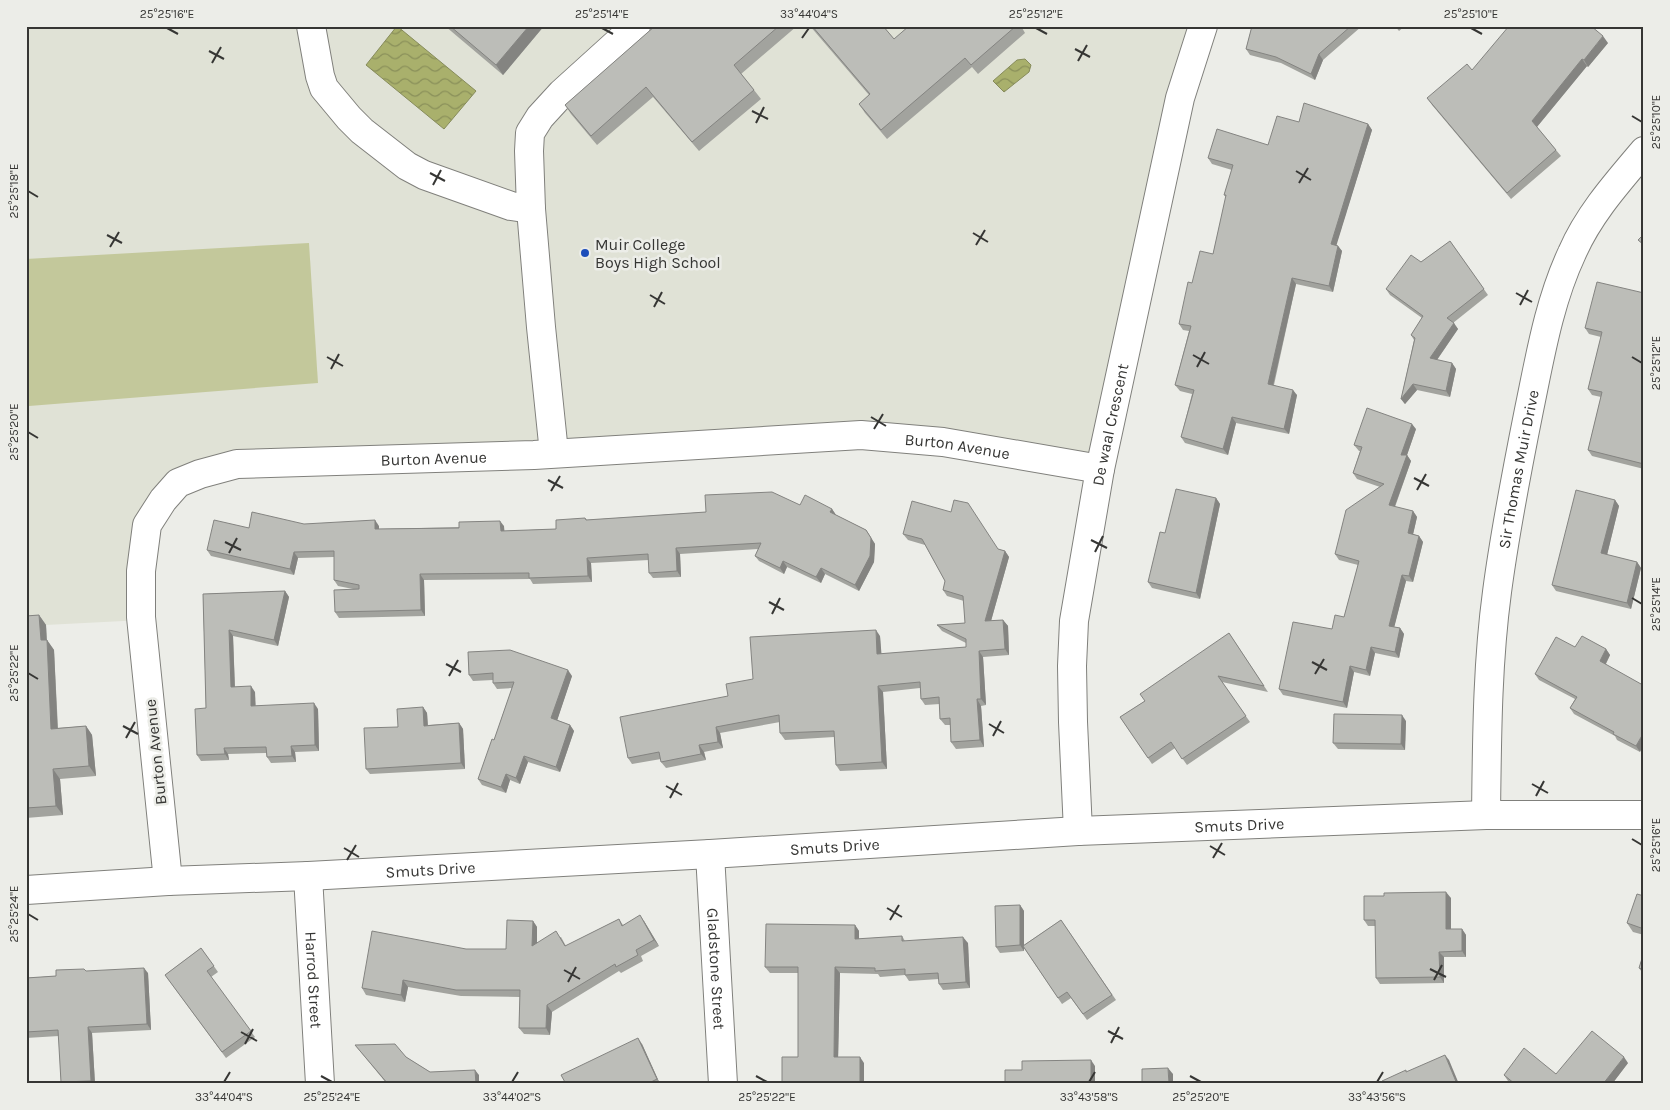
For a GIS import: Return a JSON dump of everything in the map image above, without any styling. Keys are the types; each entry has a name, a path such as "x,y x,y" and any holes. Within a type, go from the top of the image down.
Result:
{"street":[{"path":"311,26 324,88 348,118 362,131 407,166 424,175 511,206 531,209"},
{"path":"554,453 531,209 530,133 540,117 562,93 636,26"},
{"name":"De waal Crescent","path":"1078,831 1073,722 1072,666 1074,620 1100,469 1180,98 1203,26"},
{"name":"Sir Thomas Muir Drive","path":"1486,816 1487,708 1497,594 1516,471 1541,353 1556,294 1572,252 1601,202 1644,151"},
{"name":"Burton Avenue","path":"168,881 141,617 141,570 147,524 163,500 178,483 200,474 237,464 554,453 861,435 943,442 1100,469"},
{"name":"Smuts Drive","path":"26,890 168,881 308,876 710,854 1078,831 1486,816 1644,815"},
{"name":"Gladstone Street","path":"710,854 723,1084"},
{"name":"Harrod Street","path":"308,876 320,1084"}],"shaded area":[{"name":"Muir College Boys High School","path":"26,26 1206,26 1089,468 945,434 232,462 151,517 143,620 26,626"},
{"path":"309,243 318,383 29,406 26,364 26,259"}],"water":[{"path":"397,26 476,91 444,129 366,65"},
{"path":"1025,59 1031,65 1029,72 1004,92 993,81 1017,60"}],"building":[{"path":"450,26 529,26 496,65"},
{"path":"655,26 779,26 734,65 754,90 692,142 646,87 591,136 565,105"},
{"path":"812,26 883,26 894,39 909,26 1016,26 971,65 965,58 881,130 859,104 870,94"},
{"path":"1252,26 1351,26 1319,54 1311,74 1276,57 1246,49"},
{"path":"1509,26 1591,26 1603,36 1532,121 1556,150 1507,193 1427,98 1467,64 1472,70"},
{"path":"1304,103 1368,124 1331,244 1338,246 1329,286 1292,278 1268,384 1293,390 1284,429 1232,417 1223,449 1181,437 1194,390 1175,385 1191,326 1179,324 1188,282 1192,283 1200,251 1213,254 1226,195 1224,195 1233,165 1208,158 1217,129 1268,145 1277,116 1299,122"},
{"path":"1644,234 1644,245 1638,240"},
{"path":"1450,241 1484,289 1447,318 1454,323 1430,358 1452,363 1446,391 1413,384 1401,399 1415,338 1411,335 1423,316 1386,289 1411,255 1421,262"},
{"path":"1597,282 1644,293 1644,426 1642,432 1644,433 1644,464 1588,450 1602,392 1588,389 1602,332 1585,328"},
{"path":"1367,408 1412,424 1401,455 1407,455 1389,505 1413,511 1408,533 1419,536 1409,576 1402,575 1389,626 1400,628 1395,652 1371,647 1366,670 1350,666 1343,702 1279,689 1293,622 1332,629 1335,615 1344,617 1359,561 1335,554 1346,510 1384,484 1353,473 1362,447 1354,445"},
{"path":"1176,489 1216,498 1196,593 1148,582 1160,532 1165,533"},
{"path":"1576,490 1615,500 1601,553 1637,562 1627,603 1552,585"},
{"path":"772,492 800,505 805,495 832,509 830,512 866,530 871,538 870,556 855,585 821,568 816,577 783,561 780,568 755,556 761,543 676,548 677,571 649,573 648,554 587,558 588,576 529,578 529,573 420,574 421,610 335,612 334,590 359,589 359,585 334,580 334,551 294,552 290,569 207,550 214,520 249,528 252,512 304,524 375,520 375,529 459,528 459,522 500,521 501,531 556,529 556,520 585,518 586,520 706,512 705,495"},
{"path":"954,500 968,503 998,549 1005,551 985,621 1003,620 1005,649 979,651 981,699 977,699 980,740 951,742 950,718 940,719 939,697 921,699 920,682 878,686 882,762 836,765 834,731 780,733 779,715 716,727 718,742 699,745 701,754 661,762 659,752 628,758 620,717 728,696 726,684 753,679 750,637 876,630 877,654 966,647 966,639 937,625 965,623 963,596 943,590 945,581 922,539 903,534 912,501 951,512"},
{"path":"285,591 274,640 229,630 231,687 251,686 251,706 314,703 315,745 291,746 292,756 267,757 266,747 224,748 225,754 197,755 195,709 206,708 203,594"},
{"path":"39,615 41,640 47,640 51,729 86,726 89,766 53,769 56,806 26,808 26,616"},
{"path":"1229,633 1264,686 1218,676 1246,716 1182,759 1171,742 1148,758 1120,717 1145,701 1140,694"},
{"path":"1582,636 1606,649 1600,661 1641,684 1644,678 1644,732 1636,746 1570,708 1577,697 1535,674 1556,637 1575,647"},
{"path":"510,650 568,670 551,718 570,725 556,767 524,756 516,778 506,774 501,787 478,779 514,682 493,683 493,673 469,675 468,652"},
{"path":"423,707 424,726 459,723 461,763 366,769 364,728 398,727 397,709"},
{"path":"1334,714 1402,715 1401,744 1333,743"},
{"path":"1446,892 1446,929 1462,929 1462,951 1439,952 1440,977 1376,978 1375,920 1364,920 1364,896 1384,896 1384,893"},
{"path":"1637,894 1644,896 1644,929 1627,923"},
{"path":"1020,905 1020,945 996,947 995,906"},
{"path":"640,915 654,940 636,950 638,955 616,967 615,964 547,1005 546,1028 519,1028 520,990 456,990 403,980 401,995 362,988 372,931 466,949 506,949 507,920 533,921 532,946 556,931 565,946 619,919 622,926"},
{"path":"1061,920 1112,995 1083,1014 1067,992 1058,998 1023,946"},
{"path":"766,924 855,925 855,939 902,936 902,941 963,937 966,982 939,984 938,973 905,975 905,969 875,971 875,968 835,967 834,1057 860,1057 860,1084 782,1084 782,1057 798,1057 798,967 765,967"},
{"path":"201,948 214,966 207,971 251,1031 222,1052 165,975"},
{"path":"1644,952 1644,970 1639,968"},
{"path":"144,968 147,1024 88,1027 91,1081 61,1082 58,1030 26,1032 26,978 56,976 56,970 84,969 86,971"},
{"path":"1592,1031 1624,1057 1603,1084 1515,1084 1504,1075 1524,1048 1556,1074"},
{"path":"638,1038 657,1079 647,1084 566,1084 561,1075"},
{"path":"395,1044 406,1057 430,1072 475,1070 476,1084 388,1084 355,1045"},
{"path":"1445,1055 1457,1084 1383,1084 1382,1081"},
{"path":"1091,1060 1091,1084 1005,1084 1005,1070 1022,1070 1022,1061"},
{"path":"1168,1068 1169,1084 1142,1084 1142,1069"}],"place":[{"name":"Muir College Boys High School","path":"585,253"}]}
